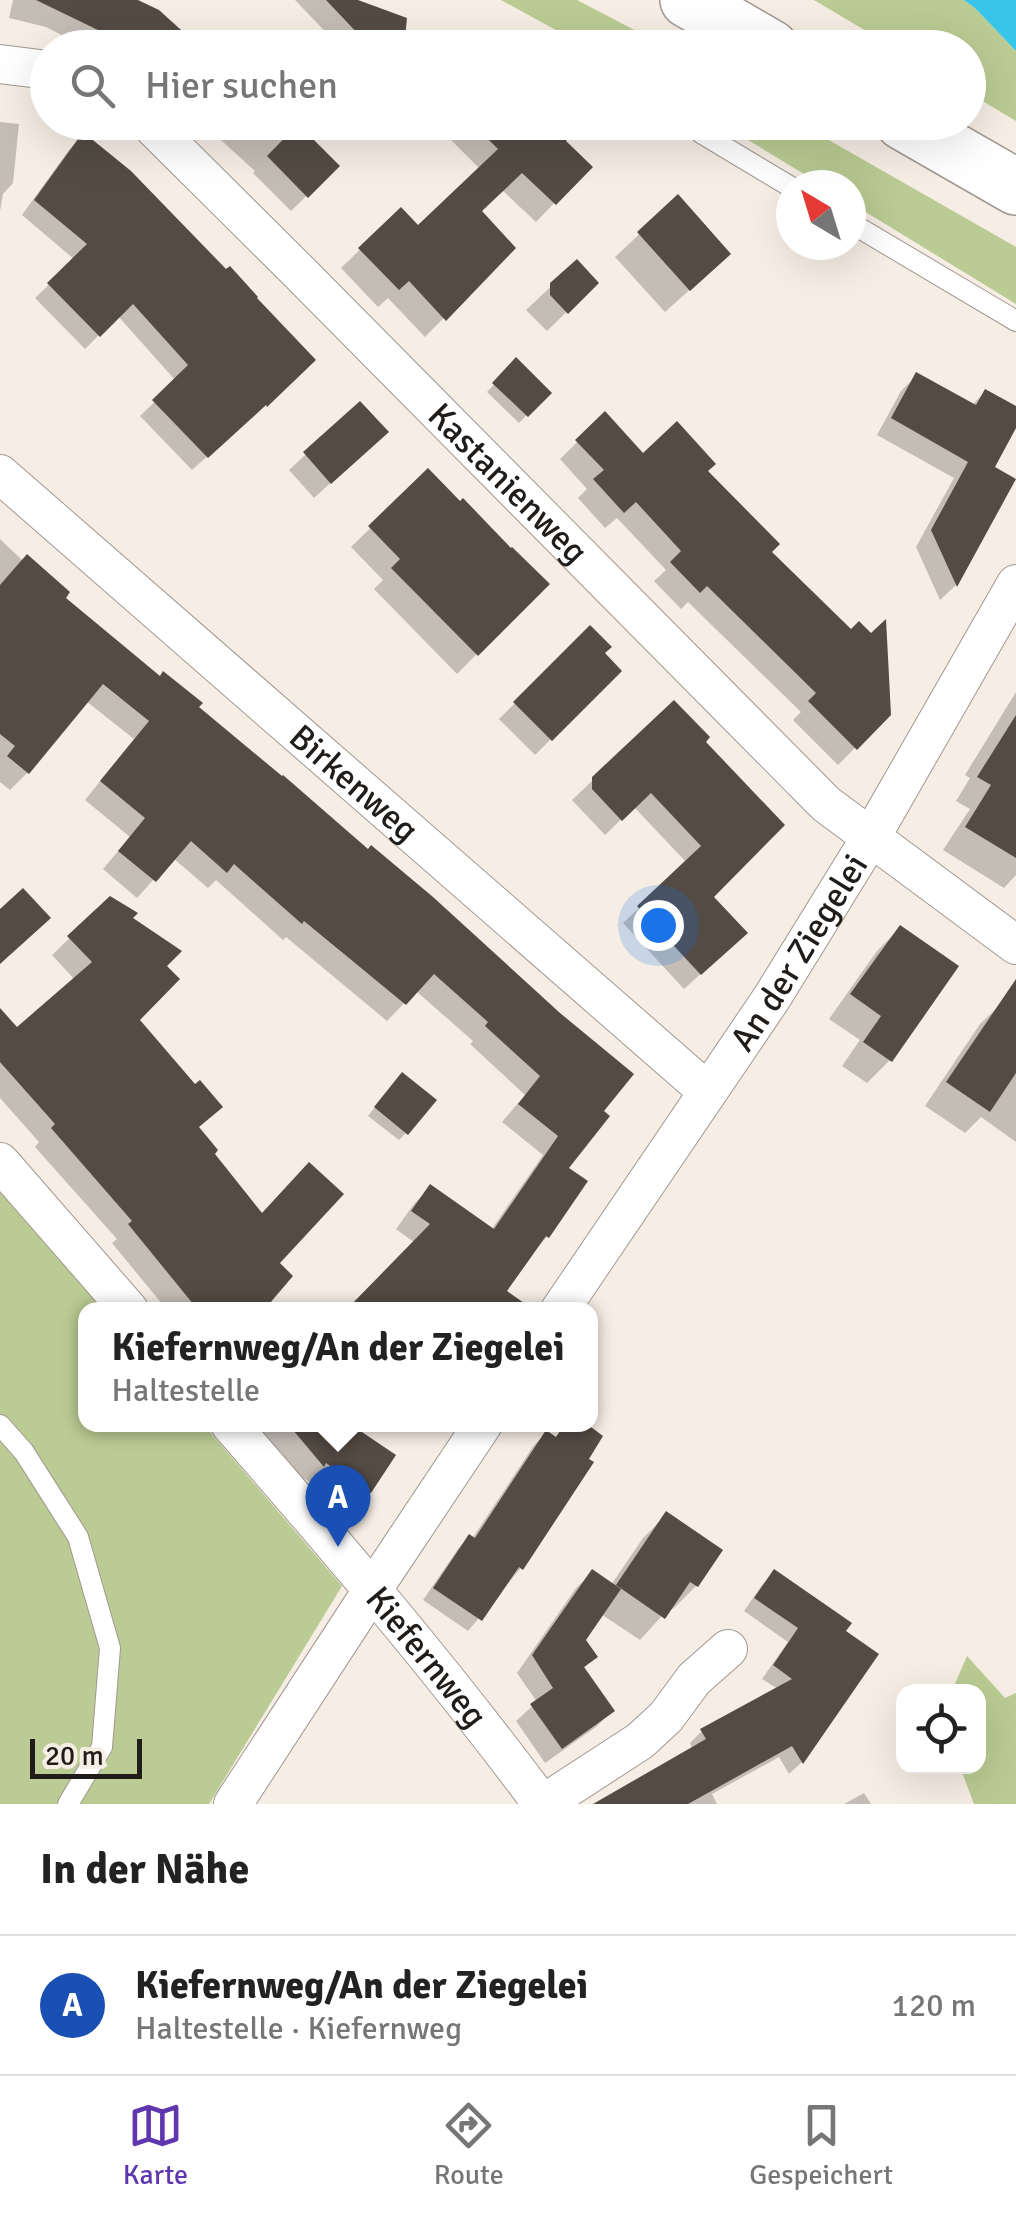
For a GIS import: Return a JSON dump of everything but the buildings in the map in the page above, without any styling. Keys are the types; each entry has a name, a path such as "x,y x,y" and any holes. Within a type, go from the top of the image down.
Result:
{"main road":[{"path":"688,0 740,30"},
{"path":"934,140 1016,187"}],"street":[{"path":"0,64 30,68"},
{"name":"Kastanienweg","path":"166,140 826,804 1016,945"},
{"name":"Birkenweg","path":"0,474 708,1091"},
{"name":"An der Ziegelei","path":"565,1302 771,999 871,837 1016,584"},
{"path":"0,1162 123,1302"},
{"name":"Kiefernweg","path":"237,1432 372,1589 542,1804 640,1742 666,1718 694,1679 728,1649"},
{"path":"233,1804 478,1432"}],"lane":[{"path":"713,140 776,178"},
{"path":"866,232 1016,322"},
{"path":"0,1425 24,1452 78,1537 110,1648 102,1747 68,1804"}],"green space":[{"path":"501,0 577,0 634,30 556,30"},
{"path":"814,0 964,0 1016,51 1016,121 986,103 986,30 864,30"},
{"path":"748,140 829,140 1016,247 1016,304 866,212 866,170 797,170"},
{"path":"0,1187 99,1302 78,1302 78,1432 210,1432 342,1586 209,1804 0,1804"},
{"path":"967,1656 1005,1698 1016,1693 1016,1804 974,1804 963,1774 986,1774 986,1684 955,1684"}],"water":[{"path":"964,0 1016,0 1016,51 975,8"}],"place":[{"name":"Kiefernweg/An der Ziegelei","path":"338,1547"}]}
